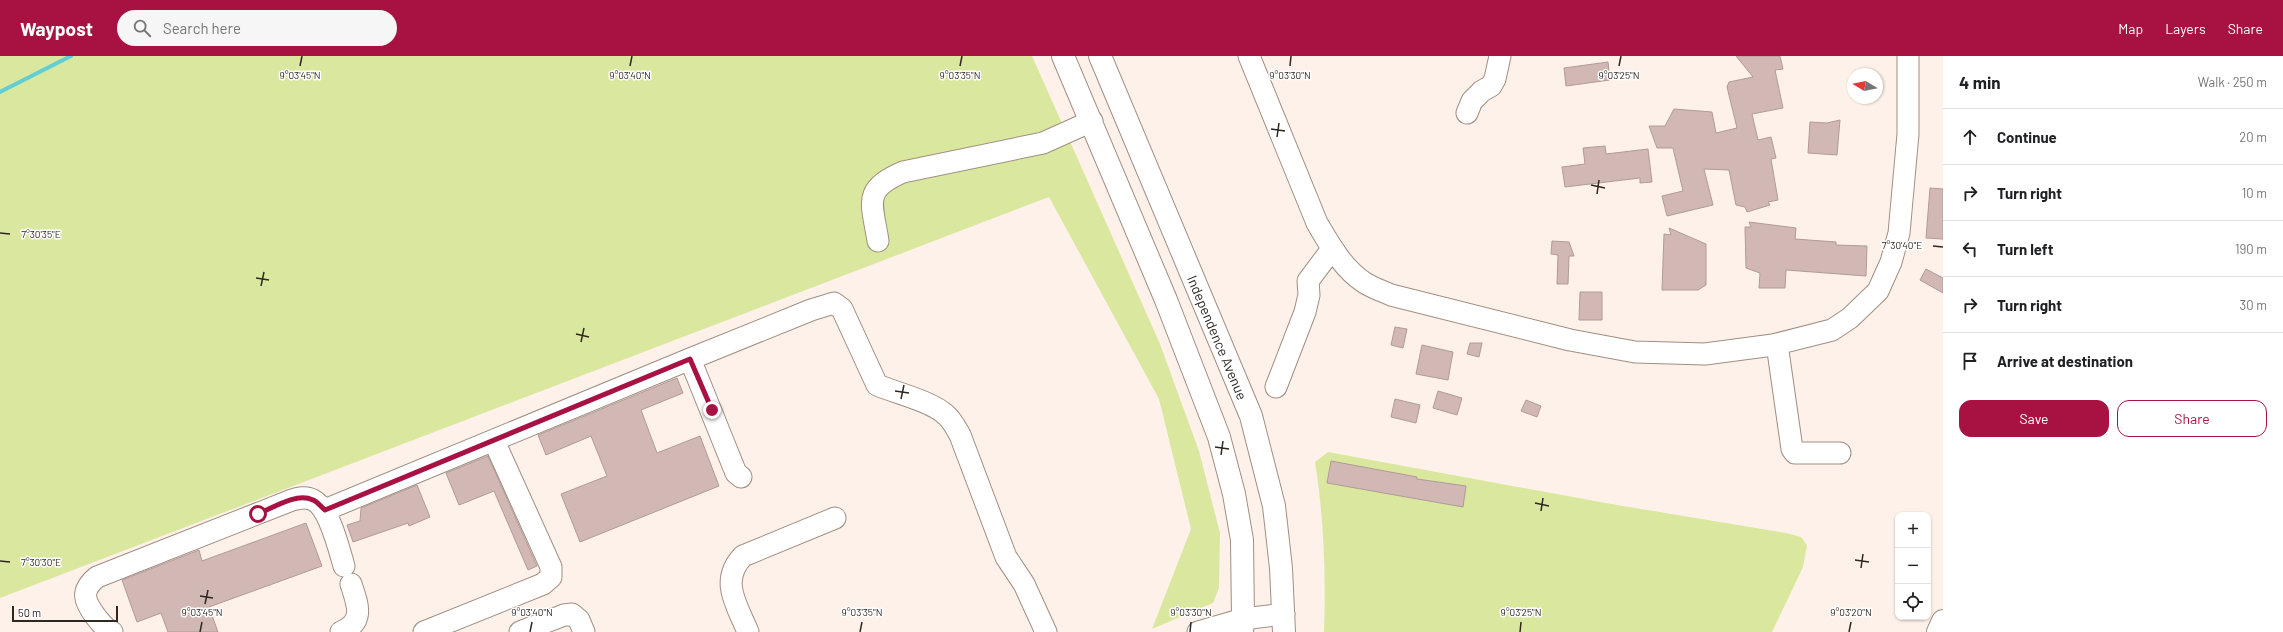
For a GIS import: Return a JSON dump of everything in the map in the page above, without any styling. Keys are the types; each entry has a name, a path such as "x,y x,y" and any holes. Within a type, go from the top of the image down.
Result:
{"main road":[{"path":"1063,56 1092,121 1166,300 1219,437 1234,494 1242,540 1242,626"},
{"name":"Independence Avenue","path":"1100,56 1251,416 1274,506 1284,623"},
{"path":"1938,632 1943,621"}],"street":[{"path":"1249,56 1317,223 1332,249 1348,268 1365,283 1390,295 1570,340 1635,352 1705,354 1777,344 1832,330 1850,318 1878,291 1891,262 1899,233 1908,134 1908,56"},
{"path":"1467,113 1472,102 1482,91 1492,86 1500,56"},
{"path":"878,241 872,201 875,188 886,179 903,172 1043,143 1092,121"},
{"path":"1276,387 1305,312 1309,295 1308,281 1332,249"},
{"path":"325,510 811,310 829,304 838,305 842,309 877,385 931,406 945,414 953,422 960,435 1006,557 1024,584 1046,632"},
{"path":"1777,344 1792,449 1795,453 1840,453"},
{"path":"690,359 736,472 741,477"},
{"path":"424,632 543,584 551,578 551,567 494,441"},
{"path":"112,632 101,623 87,605 85,594 89,584 97,577 292,500 304,497 314,500 325,510 359,606 357,618 352,627 341,632"},
{"path":"748,632 730,589 730,575 735,564 742,556 835,518"},
{"path":"520,632 564,615 572,614 579,620 584,632"},
{"path":"1198,632 1242,626 1284,623"}],"green space":[{"path":"0,56 1032,56 1160,344 1199,451 1220,533 1219,588 1213,603 1152,629 1191,529 1159,399 1049,197 0,598"},
{"path":"1328,452 1611,504 1786,533 1801,537 1807,545 1803,567 1772,632 1324,632 1324,547 1315,462"}],"building":[{"path":"1736,56 1780,56 1783,69 1775,70 1783,108 1752,114 1758,140 1771,137 1776,158 1771,159 1778,200 1768,202 1770,205 1747,212 1745,207 1736,205 1729,170 1704,169 1713,205 1667,216 1662,196 1683,191 1673,148 1657,148 1649,126 1665,126 1674,109 1712,112 1716,133 1737,128 1727,87 1729,82 1753,77"},
{"path":"1608,62 1610,80 1566,86 1564,68"},
{"path":"1840,120 1837,155 1808,153 1810,122 1827,123"},
{"path":"1605,146 1606,154 1648,149 1652,182 1640,183 1640,178 1565,187 1562,167 1585,164 1583,148"},
{"path":"1930,188 1943,189 1943,239 1926,238"},
{"path":"1749,222 1796,228 1795,239 1836,242 1836,245 1867,246 1866,276 1786,270 1785,288 1759,288 1760,273 1746,268 1745,227 1751,227"},
{"path":"1669,228 1706,244 1706,285 1698,290 1662,290 1664,234 1671,235"},
{"path":"1552,241 1569,242 1574,256 1569,256 1568,284 1557,284 1558,255 1551,254"},
{"path":"1926,269 1943,278 1943,293 1920,280"},
{"path":"1580,292 1602,292 1602,320 1579,320"},
{"path":"1395,327 1407,329 1403,348 1391,345"},
{"path":"1470,343 1482,343 1479,357 1467,354"},
{"path":"1422,345 1453,352 1448,380 1416,374"},
{"path":"677,378 683,393 641,410 657,453 700,436 719,486 580,542 561,494 607,476 591,436 546,455 538,435"},
{"path":"1438,391 1462,398 1457,415 1433,408"},
{"path":"1395,399 1420,405 1416,423 1391,417"},
{"path":"1526,400 1541,406 1537,417 1521,411"},
{"path":"488,456 537,566 528,570 494,491 459,505 446,473"},
{"path":"1331,461 1417,477 1417,479 1466,486 1463,507 1327,483"},
{"path":"417,485 430,517 409,526 408,523 353,542 347,525 360,521 361,508"},
{"path":"306,523 322,566 209,607 218,632 168,632 161,613 137,622 122,580 199,550 202,561"}],"waterway":[{"path":"0,92 71,56"}],"route":[{"path":"258,514 292,500 304,497 314,500 325,510 690,359 712,410"}]}
